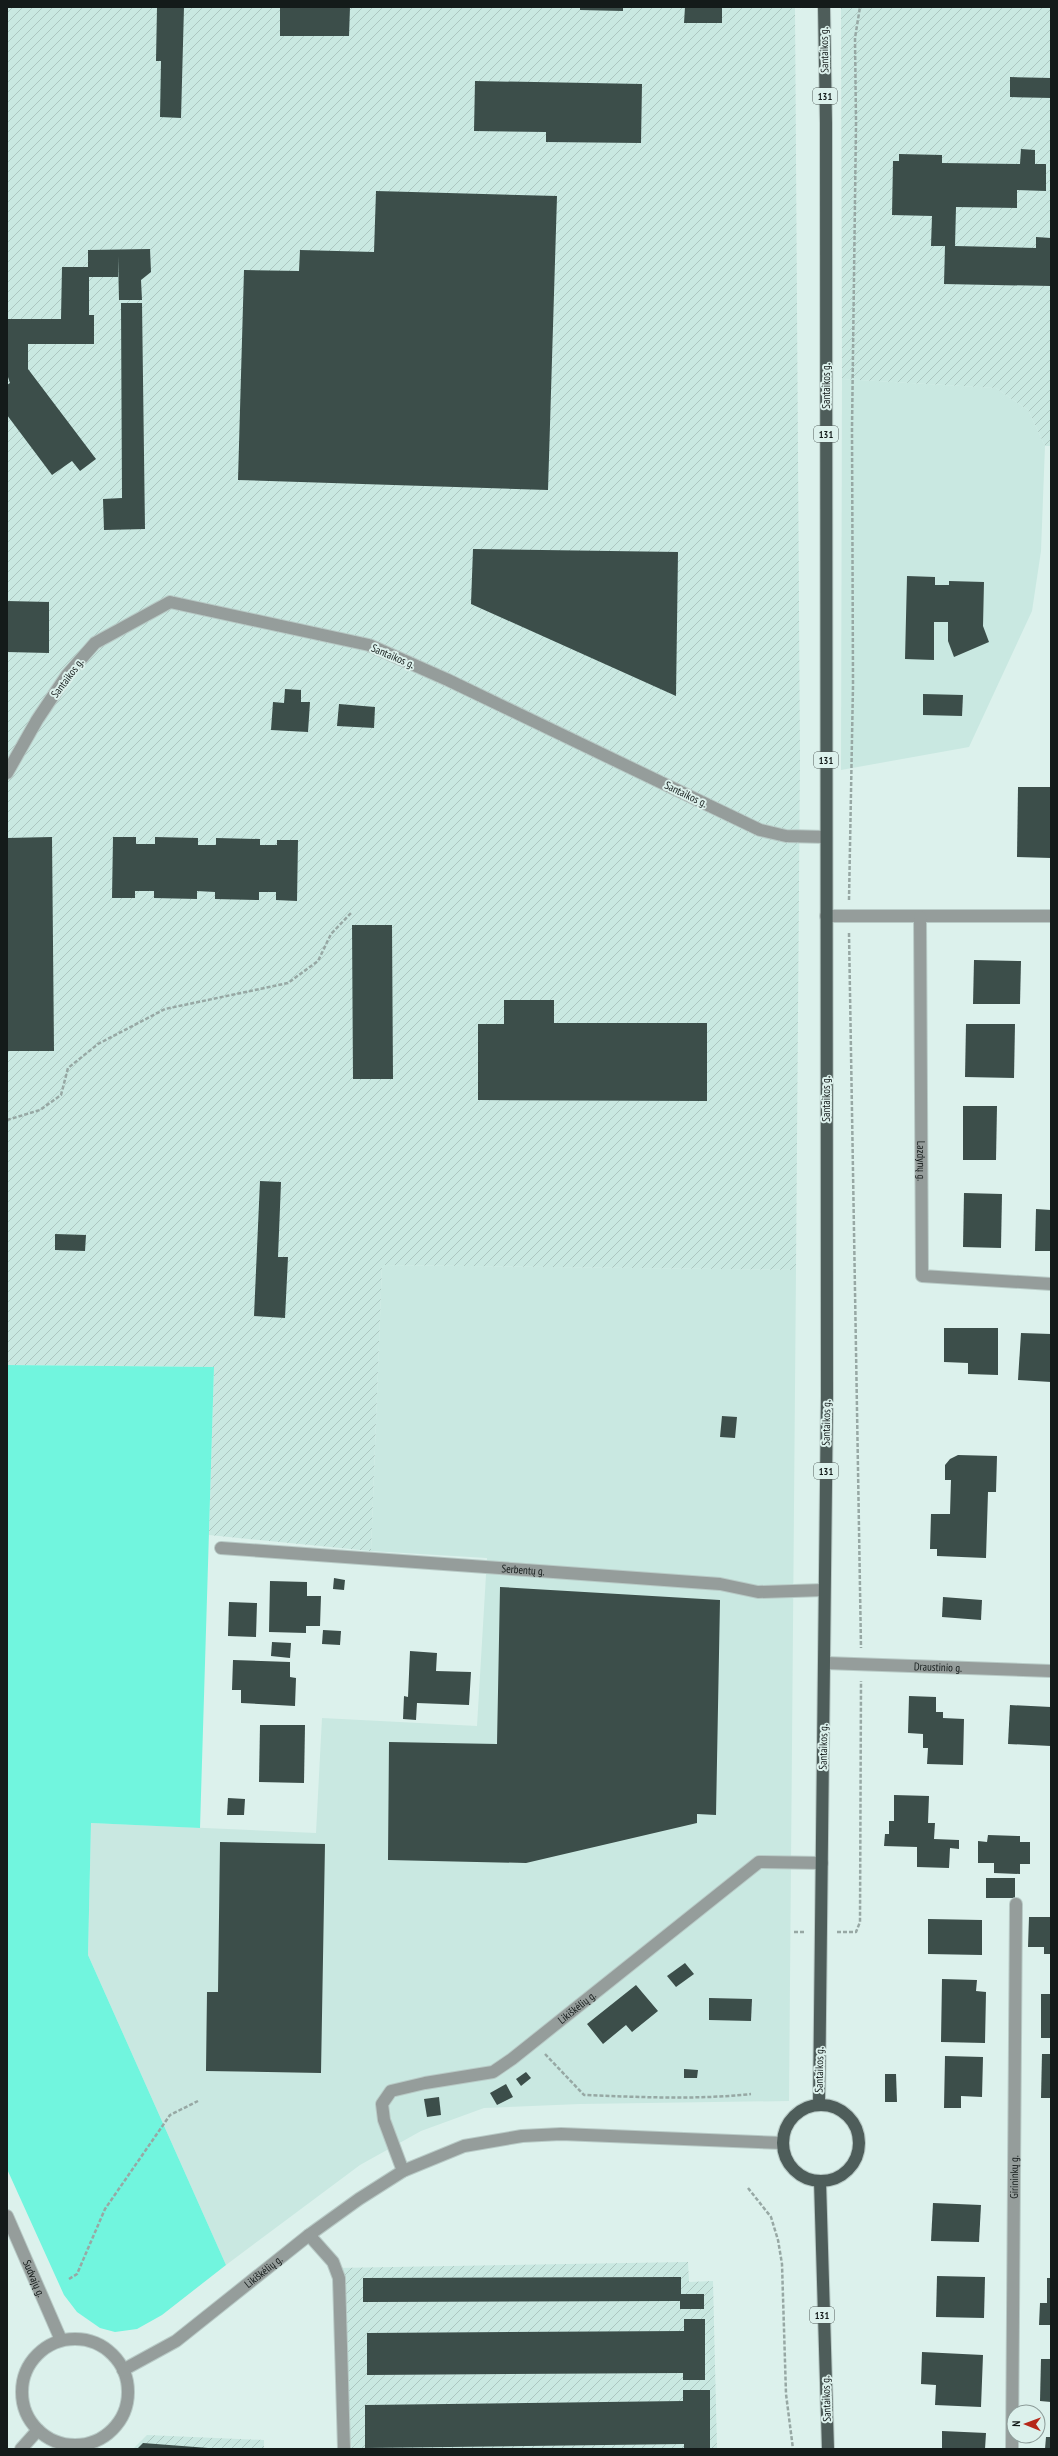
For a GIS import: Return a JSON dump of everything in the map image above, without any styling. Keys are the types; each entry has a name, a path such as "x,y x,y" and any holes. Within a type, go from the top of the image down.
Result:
{"main road":[{"name":"Santaikos g.","path":"819,2104 827,1396 826,124 824,7"},
{"path":"819,2104 833,2106 845,2113 854,2123 859,2142 854,2162 845,2173 833,2180 820,2181 808,2179 790,2165 783,2143 785,2129 793,2116 805,2108 819,2104"},
{"name":"Santaikos g.","path":"820,2181 828,2449"}],"street":[{"name":"Santaikos g.","path":"7,773 37,720 67,675 95,643 170,602 369,645 455,683 760,830 786,836 826,837"},
{"path":"826,916 1051,916"},
{"name":"Lazdynų g.","path":"920,917 922,1276 1051,1284"},
{"name":"Serbentų g.","path":"221,1548 720,1584 758,1592 824,1590"},
{"name":"Draustinio g.","path":"825,1663 1051,1671"},
{"name":"Likiškėlių g.","path":"403,2171 384,2120 382,2104 391,2091 426,2083 493,2072 505,2065 759,1862 822,1862"},
{"name":"Girininkų g.","path":"1012,2449 1016,1904"},
{"name":"Likiškėlių g.","path":"123,2370 176,2341 309,2235 403,2171 464,2146 522,2136 601,2135 783,2143"},
{"name":"Sudvajų g.","path":"7,2216 61,2340"},
{"path":"309,2235 333,2262 339,2278 344,2449"},
{"path":"80,2339 98,2344 112,2354 123,2370 128,2388 126,2407 120,2418 104,2437 86,2447 58,2442 38,2430 27,2415 22,2397 23,2379 31,2362 44,2348 61,2340 80,2339"},
{"path":"20,2449 38,2430"}],"path":[{"path":"860,7 855,38 856,124 852,429 853,685 849,916 861,1664 860,1922"},
{"path":"7,1120 40,1110 60,1095 68,1068 98,1044 165,1009 288,983 318,962 331,934 351,913"},
{"path":"538,2057 544,2052 584,2095 655,2098 715,2098 751,2094"},
{"path":"69,2279 77,2274 106,2209 170,2115 198,2101"},
{"path":"748,2188 771,2217 778,2240 782,2264 786,2394 793,2449"}],"shaded area":[{"path":"7,7 795,7 800,759 796,1270 382,1265 371,1551 209,1535 214,1367 7,1365"},
{"path":"841,7 1051,7 1051,446 1045,446 1028,410 996,388 842,379"},
{"path":"842,379 996,388 1028,410 1045,446 1041,551 1032,611 969,747 841,770"},
{"path":"382,1265 796,1270 789,2101 580,2104 484,2108 421,2131 360,2165 226,2265 88,1955 91,1823 316,1833 322,1718 477,1726 487,1558 371,1551"},
{"path":"688,2262 689,2282 713,2281 717,2449 338,2449 335,2268"},
{"path":"147,2435 264,2440 264,2449 133,2449"}],"green space":[{"path":"7,1365 214,1367 200,1828 91,1823 88,1955 226,2265 162,2315 137,2329 115,2332 100,2328 77,2312 64,2295 7,2169"}],"building":[{"path":"157,7 184,7 181,118 160,117 161,61 156,61"},
{"path":"280,7 350,7 349,36 280,36"},
{"path":"580,7 623,7 623,11 580,10"},
{"path":"685,7 722,7 722,23 684,23"},
{"path":"1010,77 1051,78 1051,98 1010,97"},
{"path":"475,81 642,84 641,143 546,142 546,132 474,131"},
{"path":"1021,149 1035,150 1035,164 1046,164 1046,191 1017,190 1017,208 956,207 955,246 1036,248 1036,237 1051,238 1051,286 944,284 945,246 931,246 932,216 892,215 893,161 899,161 899,154 942,155 942,163 1020,164"},
{"path":"376,191 557,196 548,490 238,480 244,270 299,271 300,250 374,252"},
{"path":"150,249 151,272 141,280 142,300 119,300 118,256 118,277 89,277 89,315 94,315 94,344 28,344 28,369 96,459 80,471 72,461 52,475 7,415 7,385 10,383 7,374 7,319 61,319 62,267 88,267 88,250"},
{"path":"121,303 142,303 145,529 104,530 103,499 122,498"},
{"path":"473,549 678,552 676,696 471,604"},
{"path":"907,576 935,577 935,585 949,585 949,581 984,582 983,626 989,642 954,657 948,641 948,622 934,622 934,660 905,659"},
{"path":"7,601 49,602 49,653 7,652"},
{"path":"285,689 301,690 301,702 310,702 308,732 271,730 273,702 284,703"},
{"path":"923,694 963,695 962,716 923,715"},
{"path":"339,704 375,707 374,728 337,726"},
{"path":"1018,787 1051,787 1051,858 1017,857"},
{"path":"52,837 54,1051 7,1051 7,838"},
{"path":"113,837 136,837 136,844 155,844 155,837 198,838 198,845 216,845 216,838 260,839 260,845 277,845 277,840 298,840 297,901 276,900 276,892 259,892 259,900 215,899 215,892 197,891 197,899 154,898 154,891 135,891 135,898 112,898"},
{"path":"352,925 392,925 393,1079 353,1079"},
{"path":"974,960 1021,961 1020,1004 973,1004"},
{"path":"504,1000 554,1000 554,1023 707,1023 707,1101 478,1100 478,1024 504,1024"},
{"path":"966,1024 1015,1024 1014,1078 965,1077"},
{"path":"963,1106 997,1106 996,1160 963,1160"},
{"path":"260,1181 281,1182 278,1257 288,1257 285,1318 254,1316"},
{"path":"964,1193 1002,1194 1001,1248 963,1247"},
{"path":"1036,1209 1051,1210 1051,1251 1035,1251"},
{"path":"55,1234 86,1235 85,1251 55,1250"},
{"path":"944,1328 998,1328 998,1375 968,1374 968,1363 944,1362"},
{"path":"1021,1333 1051,1334 1051,1382 1018,1380"},
{"path":"722,1416 737,1417 735,1438 720,1437"},
{"path":"958,1455 997,1456 996,1492 988,1492 986,1558 937,1556 937,1549 930,1549 931,1514 950,1514 951,1480 945,1480 945,1465 950,1459"},
{"path":"334,1578 345,1580 344,1590 333,1589"},
{"path":"270,1581 307,1582 307,1596 321,1596 320,1626 306,1626 306,1633 269,1632"},
{"path":"500,1587 720,1600 716,1815 697,1814 697,1823 526,1863 388,1860 389,1742 497,1744"},
{"path":"943,1597 982,1600 981,1620 942,1617"},
{"path":"229,1602 257,1603 256,1637 228,1636"},
{"path":"323,1630 341,1631 340,1645 322,1644"},
{"path":"272,1642 291,1643 290,1658 271,1656"},
{"path":"410,1651 437,1653 436,1671 471,1672 469,1705 417,1703 416,1720 403,1719 404,1696 408,1697"},
{"path":"233,1660 290,1662 290,1677 296,1678 295,1706 241,1703 241,1690 232,1690"},
{"path":"909,1696 936,1697 936,1712 943,1712 943,1718 964,1719 963,1765 927,1764 928,1748 923,1748 923,1734 908,1733"},
{"path":"1010,1705 1051,1707 1051,1746 1008,1744"},
{"path":"260,1725 305,1725 304,1783 259,1782"},
{"path":"894,1795 929,1796 928,1823 935,1823 934,1839 959,1840 959,1849 950,1848 949,1868 917,1867 917,1847 884,1846 885,1834 889,1834 889,1821 894,1821"},
{"path":"228,1798 245,1799 244,1815 227,1815"},
{"path":"988,1835 1020,1836 1020,1842 1030,1842 1030,1864 1020,1864 1020,1874 994,1873 994,1863 978,1863 978,1841 987,1842"},
{"path":"220,1842 325,1844 321,2073 206,2071 207,1992 218,1992"},
{"path":"986,1878 1015,1878 1015,1898 986,1898"},
{"path":"1029,1917 1051,1917 1051,1954 1044,1954 1044,1947 1028,1947"},
{"path":"928,1919 982,1920 982,1955 928,1954"},
{"path":"685,1963 694,1974 676,1987 667,1976"},
{"path":"942,1979 977,1980 976,1991 986,1992 985,2043 941,2042"},
{"path":"636,1985 658,2011 632,2032 626,2025 603,2044 587,2024"},
{"path":"1041,1994 1051,1994 1051,2038 1041,2038"},
{"path":"709,1998 752,1999 751,2021 709,2020"},
{"path":"1042,2054 1051,2054 1051,2098 1041,2098"},
{"path":"945,2056 983,2057 982,2097 961,2096 961,2108 944,2108"},
{"path":"684,2069 698,2070 697,2078 684,2078"},
{"path":"526,2072 531,2078 521,2086 516,2079"},
{"path":"885,2074 896,2074 897,2102 885,2102"},
{"path":"506,2084 513,2097 497,2105 490,2093"},
{"path":"439,2097 441,2115 427,2117 424,2099"},
{"path":"933,2203 981,2205 979,2242 931,2241"},
{"path":"937,2276 985,2277 984,2318 936,2317"},
{"path":"681,2277 681,2294 704,2294 704,2309 680,2309 680,2301 363,2302 363,2278"},
{"path":"1047,2278 1051,2278 1051,2325 1039,2325 1040,2303 1047,2303"},
{"path":"684,2319 705,2319 705,2380 683,2380 683,2373 367,2375 367,2333 684,2331"},
{"path":"922,2352 983,2355 981,2407 935,2405 936,2385 921,2384"},
{"path":"1041,2359 1051,2359 1051,2402 1040,2401"},
{"path":"683,2390 710,2390 710,2449 684,2449 684,2444 365,2448 365,2405 683,2401"},
{"path":"942,2431 986,2433 985,2449 942,2449"},
{"path":"1046,2437 1051,2437 1051,2449 1045,2449"},
{"path":"143,2443 208,2448 208,2449 137,2449"}]}
